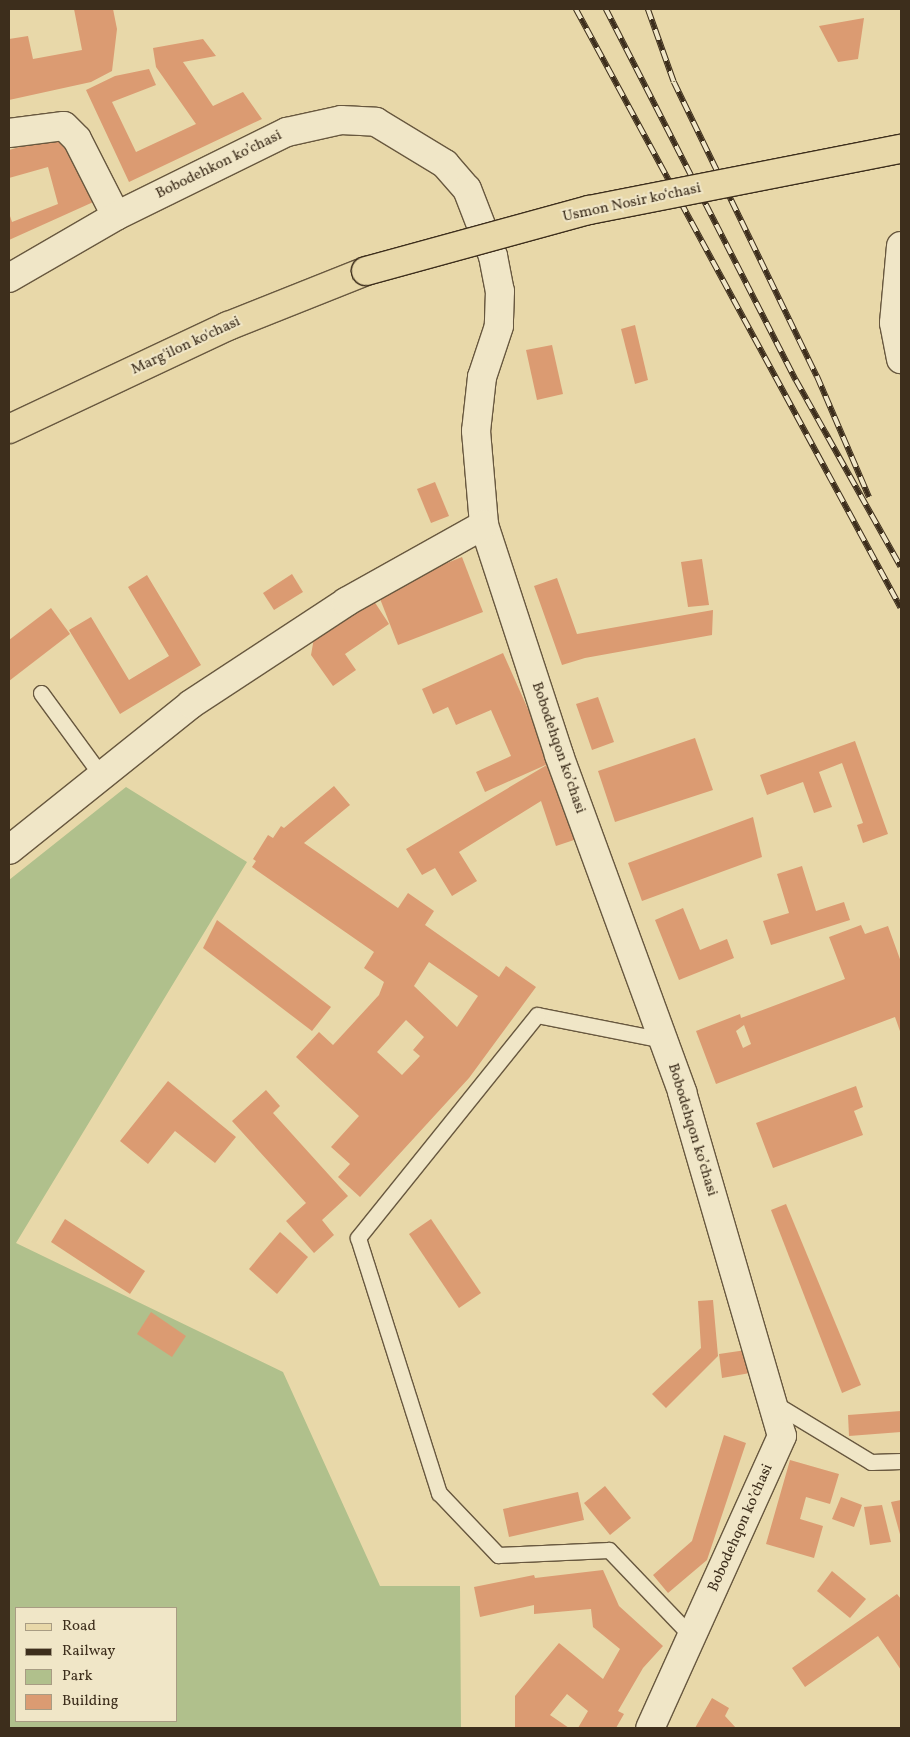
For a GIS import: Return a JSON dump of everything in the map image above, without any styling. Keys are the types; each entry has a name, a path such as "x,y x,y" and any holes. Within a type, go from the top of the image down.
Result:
{"main road":[{"name":"Usmon Nosir ko‘chasi","path":"366,271 589,210 901,149"},
{"name":"Marg'ilon ko'chasi","path":"9,429 228,326 366,271"}],"street":[{"name":"Bobodehkon koʼchasi","path":"9,278 116,216 287,132 341,120 376,122 445,164 467,189 493,256 500,291 499,326 482,377 476,431 484,525"},
{"path":"9,133 64,126 77,139 116,216"},
{"path":"901,246 894,323 901,360"},
{"path":"9,850 100,775 191,704 346,602 484,525"},
{"name":"Bobodehqon koʼchasi","path":"484,525 559,755 663,1040 782,1436 650,1728"}],"lane":[{"path":"41,693 100,775"},
{"path":"663,1040 537,1015 358,1238 438,1493 498,1555 609,1550 692,1637"},
{"path":"772,1402 871,1462 901,1461"}],"green space":[{"path":"126,787 247,862 16,1243 283,1372 380,1586 460,1586 461,1728 9,1728 9,880"}],"building":[{"path":"74,9 113,9 117,29 112,71 91,82 9,100 9,39 28,36 33,59 82,50"},
{"path":"864,18 858,59 838,62 819,26"},
{"path":"203,39 216,56 183,62 213,106 243,92 262,119 129,182 86,90 115,76 149,69 156,85 112,102 136,152 196,124 156,67 153,48"},
{"path":"66,134 100,199 9,240 9,213 12,222 58,204 48,167 9,178 9,150"},
{"path":"635,325 648,380 635,384 621,329"},
{"path":"552,345 563,394 537,400 526,350"},
{"path":"435,482 449,516 431,523 417,489"},
{"path":"462,557 483,612 398,645 377,591"},
{"path":"702,559 709,605 688,607 681,562"},
{"path":"292,574 303,592 274,610 263,593"},
{"path":"147,575 201,665 120,714 69,630 91,617 129,680 169,656 128,587"},
{"path":"557,578 577,634 713,610 712,635 585,658 562,665 534,586"},
{"path":"372,598 389,624 345,654 356,670 333,686 311,655 314,638"},
{"path":"51,608 70,634 9,681 9,640"},
{"path":"503,653 552,763 580,838 556,846 541,801 459,852 477,881 452,896 435,868 422,875 406,849 550,763 485,792 476,772 511,756 491,710 456,725 448,707 433,714 422,689"},
{"path":"598,697 614,742 592,750 576,704"},
{"path":"695,738 713,790 615,822 598,771"},
{"path":"855,741 888,834 863,843 857,825 863,823 842,763 819,772 832,807 814,813 803,782 767,795 760,775"},
{"path":"334,786 350,805 304,843 398,908 408,893 434,911 425,925 499,977 506,966 536,987 469,1078 360,1197 338,1177 350,1164 331,1147 359,1116 296,1057 319,1032 333,1045 379,995 384,982 364,968 374,952 252,867 256,861 253,859 268,835 273,838 281,826 284,828","holes":["429,962 478,996 457,1027 414,986","406,1020 424,1037 413,1050 420,1056 402,1075 377,1052"]},
{"path":"753,817 762,857 642,901 628,863"},
{"path":"802,866 816,911 844,902 850,920 771,945 763,921 789,913 777,874"},
{"path":"683,908 700,950 727,939 734,958 679,980 655,920"},
{"path":"217,920 331,1007 312,1031 203,948"},
{"path":"861,925 865,934 888,926 901,962 901,1034 895,1017 716,1084 696,1031 740,1014 741,1018 845,979 829,937","holes":["744,1025 751,1044 743,1048 736,1031"]},
{"path":"168,1081 236,1137 215,1163 175,1131 148,1164 120,1141"},
{"path":"856,1086 863,1107 854,1111 863,1135 773,1168 756,1123"},
{"path":"266,1090 280,1106 273,1113 348,1196 322,1220 334,1235 314,1253 286,1221 306,1203 232,1121"},
{"path":"786,1204 861,1385 842,1393 771,1210"},
{"path":"65,1219 145,1271 130,1294 51,1242"},
{"path":"431,1219 481,1293 459,1308 409,1234"},
{"path":"280,1232 308,1257 277,1294 249,1269"},
{"path":"713,1300 718,1356 666,1408 652,1394 701,1348 698,1301"},
{"path":"151,1312 186,1336 172,1357 137,1334"},
{"path":"746,1350 750,1373 722,1378 719,1354"},
{"path":"901,1411 901,1432 849,1436 848,1415"},
{"path":"724,1435 746,1443 707,1560 668,1593 653,1575 692,1541"},
{"path":"790,1460 839,1474 830,1504 806,1497 800,1519 823,1526 814,1558 766,1544"},
{"path":"605,1486 631,1518 610,1535 584,1503"},
{"path":"578,1492 584,1520 509,1537 503,1509"},
{"path":"841,1497 862,1505 854,1527 832,1519"},
{"path":"901,1500 901,1538 891,1502"},
{"path":"882,1505 891,1542 870,1545 864,1507"},
{"path":"603,1570 619,1606 663,1646 643,1668 618,1711 624,1714 616,1728 578,1728 588,1711 567,1694 550,1715 569,1728 515,1728 515,1696 559,1643 603,1679 620,1649 593,1627 591,1609 534,1614 534,1605 480,1617 474,1587 534,1575 535,1578"},
{"path":"832,1571 866,1599 850,1618 817,1591"},
{"path":"897,1594 901,1599 901,1670 878,1636 805,1687 792,1668"},
{"path":"712,1698 729,1708 725,1716 736,1728 695,1728"}],"railway":[{"path":"576,9 901,608"},
{"path":"606,9 796,380 901,567"},
{"path":"648,9 674,82 817,376 869,497"}]}
